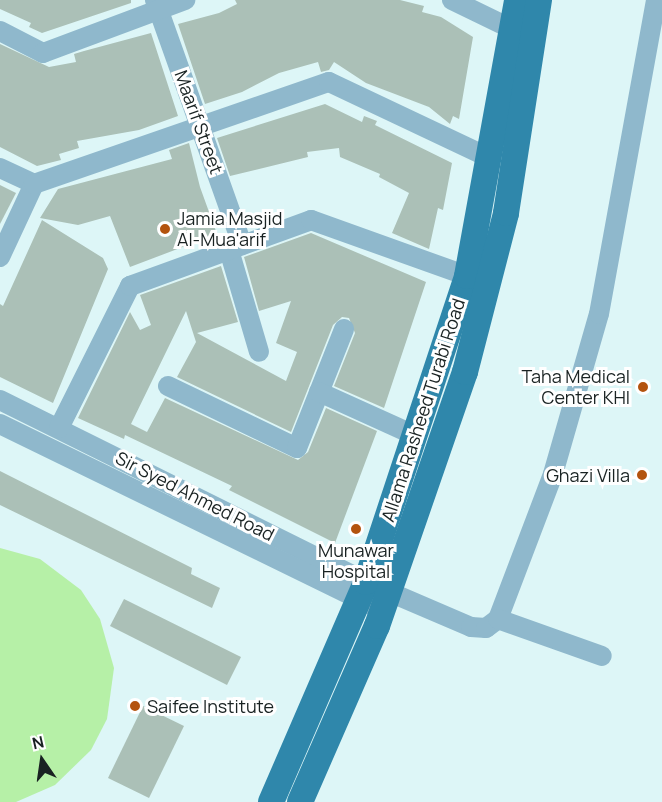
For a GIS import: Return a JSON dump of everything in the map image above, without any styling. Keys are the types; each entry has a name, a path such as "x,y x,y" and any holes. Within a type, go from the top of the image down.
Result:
{"main road":[{"name":"Allama Rasheed Turabi Road","path":"271,802 362,590 416,436 467,276 517,0"},
{"name":"Allama Rasheed Turabi Road","path":"300,802 386,601 465,372 506,213 539,0"}],"street":[{"path":"0,32 43,53 157,5 185,0"},
{"path":"452,0 512,29"},
{"path":"602,656 498,619 553,474 599,314 655,58 656,0"},
{"name":"Maarif Street","path":"157,5 200,125 236,248 259,352"},
{"path":"0,168 34,184 329,82 488,157"},
{"path":"0,257 34,184"},
{"path":"59,428 130,286 311,220 467,276"},
{"path":"168,386 293,448 300,445 344,329"},
{"path":"319,392 416,436"},
{"name":"Sir Syed Ahmed Road","path":"0,400 59,428 362,590"},
{"name":"Sir Syed Ahmed Road","path":"0,424 386,601 471,627 486,628 498,619"}],"green space":[{"path":"0,548 40,559 81,590 100,619 114,668 107,719 91,750 55,785 16,802 0,802"}],"building":[{"path":"0,0 131,0 131,3 42,33 29,27 31,23 0,9"},
{"path":"235,0 400,0 424,6 422,12 441,17 473,37 459,119 453,116 450,124 429,107 366,83 334,62 329,70 321,72 318,62 279,73 242,92 205,104 178,24 219,13 237,4"},
{"path":"151,33 178,116 139,130 77,141 79,148 59,154 61,160 37,166 0,147 0,44 49,67 76,62 74,54"},
{"path":"325,104 362,122 364,116 377,121 375,125 452,163 443,210 438,208 429,249 392,233 409,193 379,177 380,174 340,157 339,148 307,152 308,157 230,176 217,138"},
{"path":"189,143 200,187 217,234 130,267 110,216 78,225 40,218 58,189 172,159 169,150"},
{"path":"0,185 16,193 0,224"},
{"path":"42,220 103,258 108,269 53,403 0,377 0,304 3,306"},
{"path":"311,233 426,282 384,408 334,386 355,333 349,318 342,317 333,325 291,432 177,377 196,342 186,311 131,424 147,432 165,398 298,460 308,452 326,408 377,431 335,543 229,490 232,486 125,435 124,439 78,418 130,312 140,330 151,325 140,295 221,266 238,322 197,333 286,381 297,352 276,343 291,301 259,311 244,257"},
{"path":"0,471 192,568 191,574 220,588 212,608 0,505"},
{"path":"124,599 241,657 227,685 110,626"},
{"path":"143,706 184,726 149,798 108,778"}],"place":[{"name":"Jamia Masjid Al-Mua'arif","path":"165,229"},
{"name":"Taha Medical Center KHI","path":"643,387"},
{"name":"Ghazi Villa","path":"642,475"},
{"name":"Munawar Hospital","path":"356,529"},
{"name":"Saifee Institute","path":"135,706"}]}
